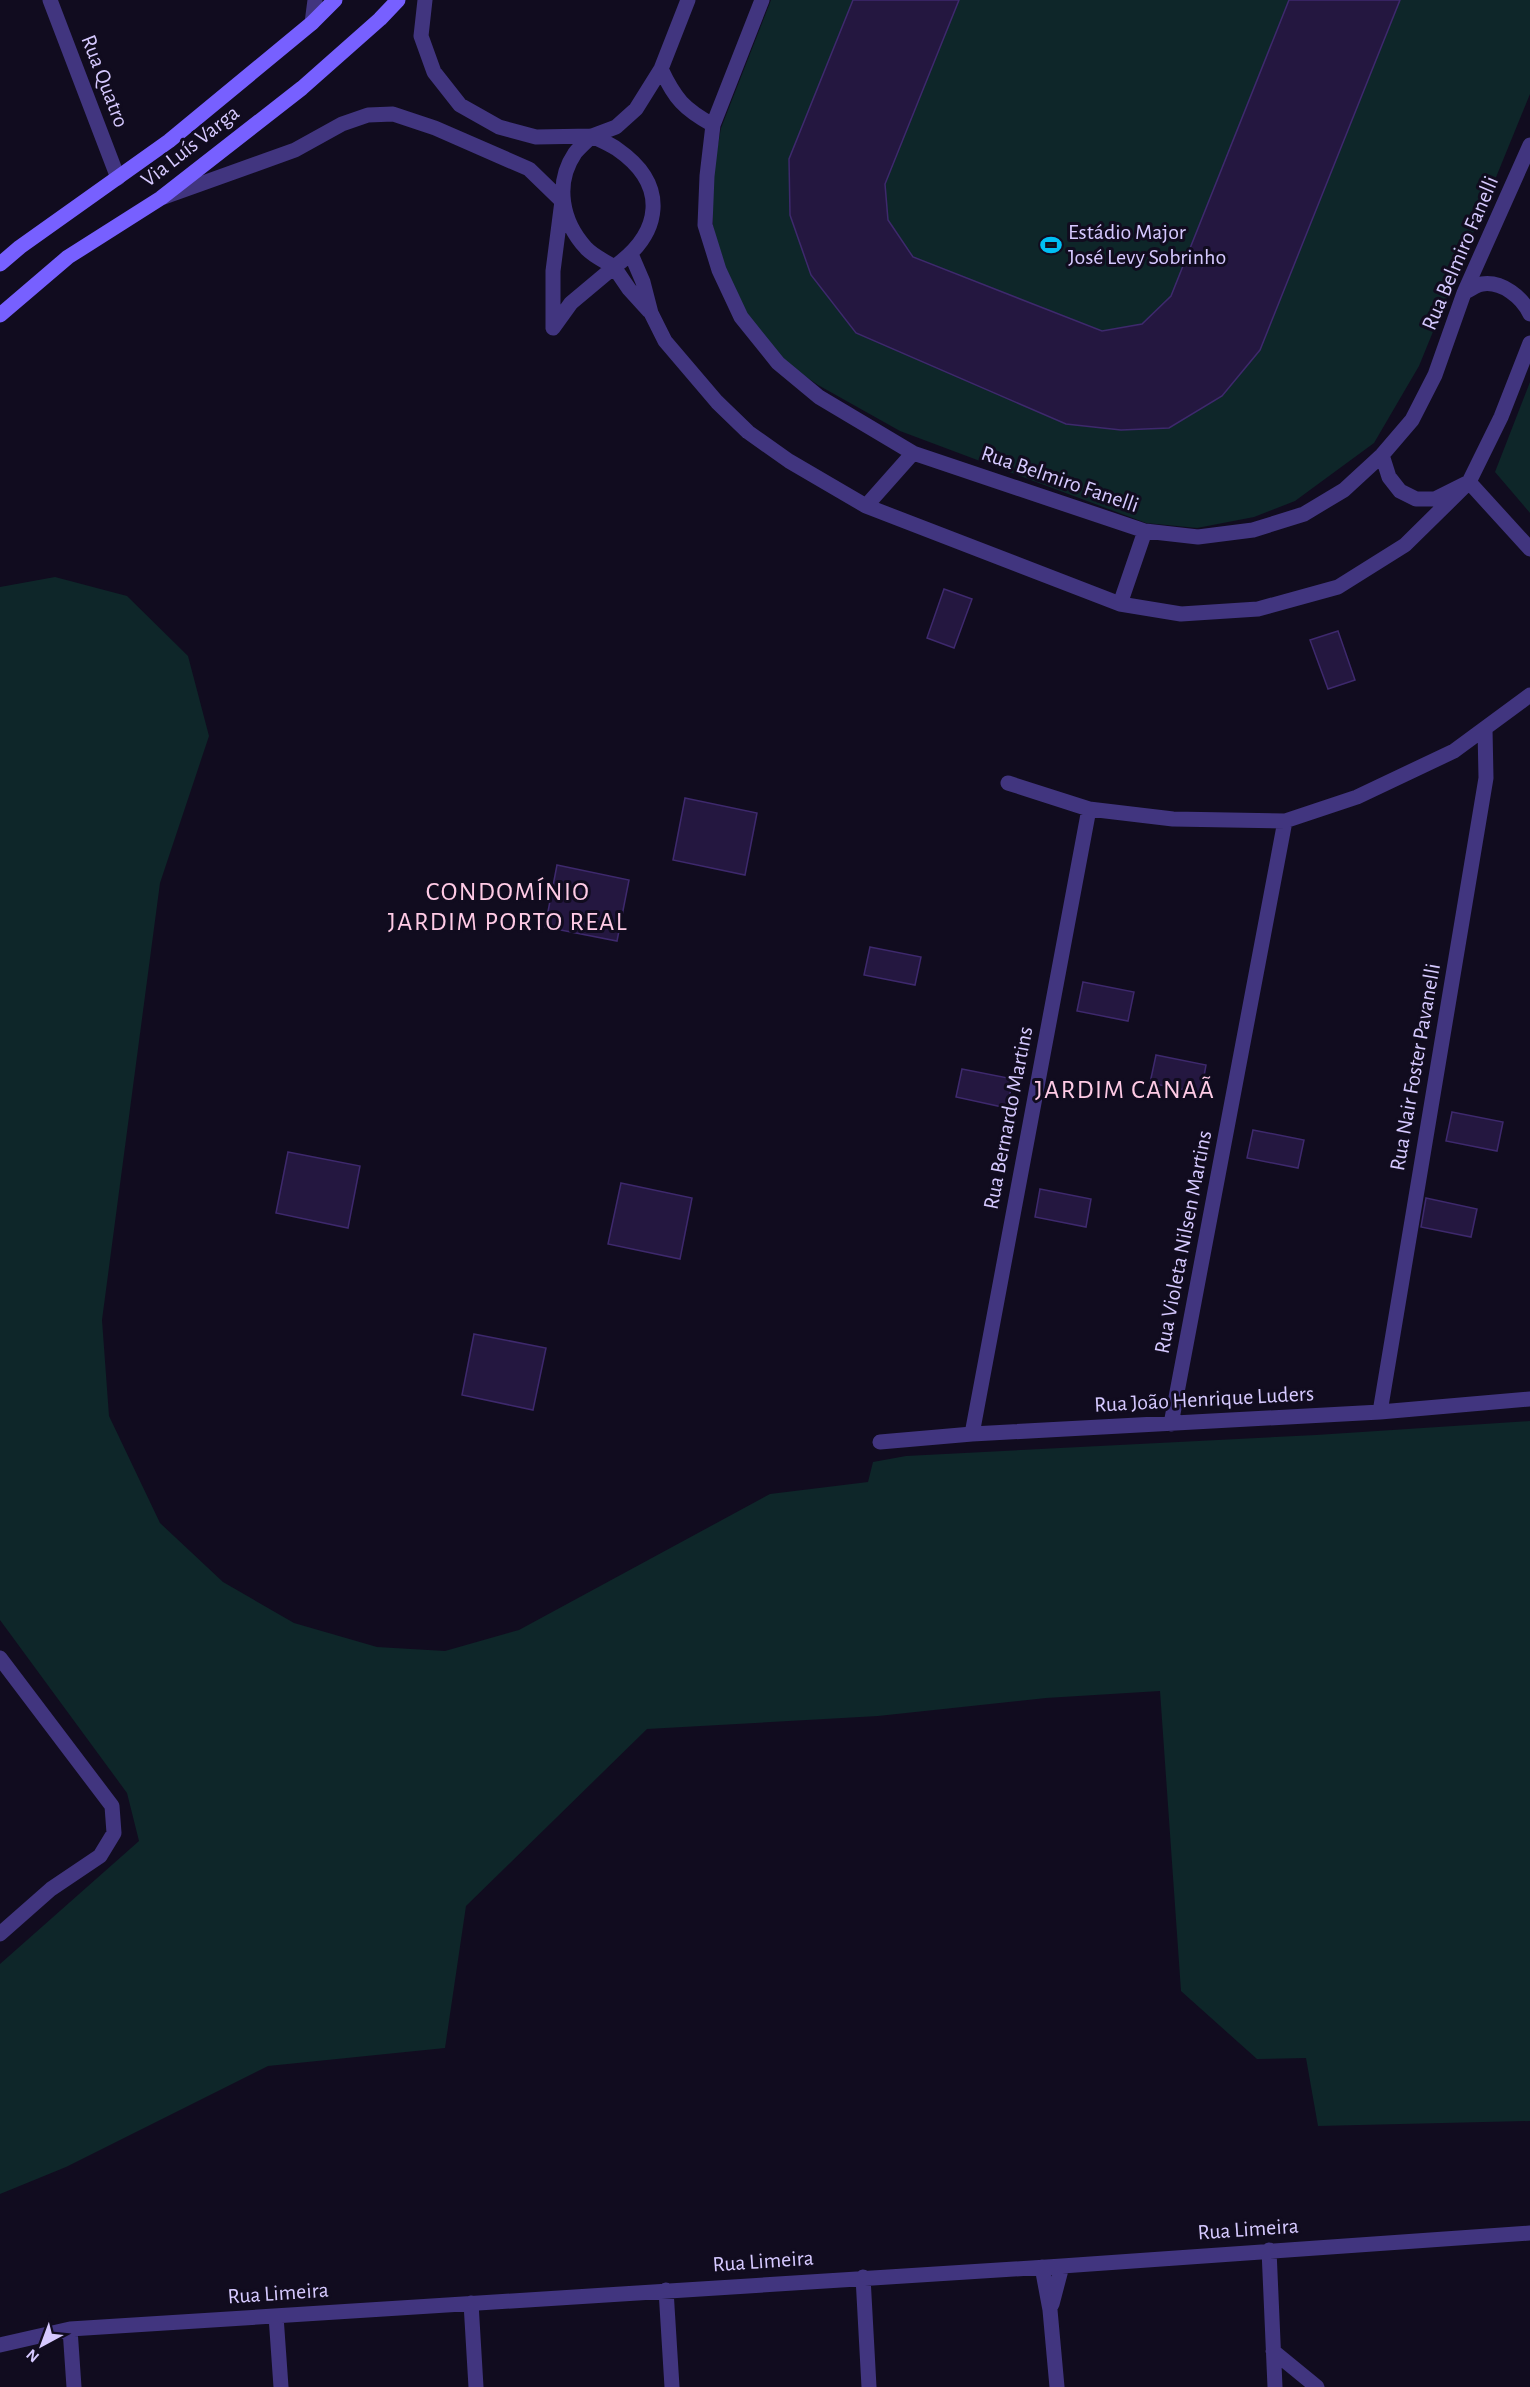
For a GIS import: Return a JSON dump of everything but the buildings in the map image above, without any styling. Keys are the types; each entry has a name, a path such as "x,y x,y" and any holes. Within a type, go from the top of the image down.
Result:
{"main road":[{"name":"Via Luís Varga","path":"0,264 20,247 169,141 312,23 335,0"},
{"name":"Via Luís Varga","path":"0,315 68,257 161,198 302,88 380,19 398,0"}],"street":[{"name":"Rua Quatro","path":"50,0 118,178"},
{"path":"312,23 315,0"},
{"path":"425,0 421,36 434,72 460,105 499,127 536,137 592,136 616,127 636,109 661,69 688,0"},
{"name":"Rua Belmiro Fanelli","path":"762,0 713,125 707,176 705,225 719,270 741,317 778,363 819,397 913,453 1145,531 1198,537 1253,531 1304,514 1344,490 1382,455 1412,420 1435,375 1464,293 1530,145"},
{"path":"661,69 672,94 693,114 713,125"},
{"path":"161,198 295,150 342,124 368,115 393,114 435,128 529,169 562,201 571,229 588,250 614,267 629,289 651,313"},
{"path":"592,136 617,148 638,166 651,190 653,215 646,237 631,254 571,303 553,328 553,271 562,187 575,153 592,136"},
{"path":"631,254 643,282 651,313 665,341 717,402 748,432 789,461 866,506 1120,604 1180,614 1258,609 1338,587 1405,546 1469,482 1501,417 1530,343"},
{"path":"1464,293 1481,284 1500,286 1517,296 1530,314"},
{"path":"866,506 913,453"},
{"path":"1382,455 1389,477 1400,491 1416,499 1435,499 1469,482"},
{"path":"1469,482 1530,549"},
{"path":"1120,604 1145,531"},
{"path":"1008,783 1089,809 1173,819 1285,821 1357,797 1454,751 1530,695"},
{"name":"Rua Nair Foster Pavanelli","path":"1380,1412 1486,778 1485,729"},
{"name":"Rua Bernardo Martins","path":"972,1434 1089,809"},
{"name":"Rua Violeta Nilsen Martins","path":"1171,1424 1285,821"},
{"name":"Rua João Henrique Luders","path":"880,1442 972,1434 1380,1412 1530,1400"},
{"path":"0,1659 112,1806 114,1833 100,1856 51,1889 0,1934"},
{"name":"Rua Limeira","path":"0,2344 70,2329 1062,2266 1530,2233"},
{"path":"1269,2250 1275,2387"},
{"path":"1050,2310 1062,2266"},
{"path":"1042,2267 1050,2310 1057,2387"},
{"path":"863,2277 869,2387"},
{"path":"666,2290 672,2387"},
{"path":"471,2303 476,2387"},
{"path":"276,2316 280,2387"},
{"path":"70,2329 74,2387"},
{"path":"1273,2351 1317,2387"}],"green space":[{"path":"771,0 1530,0 1530,94 1419,366 1374,443 1295,501 1254,517 1197,528 1146,523 900,431 818,385 786,363 747,318 724,270 713,226 712,178 721,128"},
{"path":"1530,382 1530,513 1495,472"},
{"path":"55,577 127,596 188,656 209,736 160,883 102,1320 109,1416 160,1523 223,1582 294,1623 377,1647 445,1651 519,1630 770,1494 868,1482 873,1462 906,1456 1316,1435 1530,1421 1530,2121 1318,2126 1306,2058 1257,2059 1181,1991 1160,1691 1046,1698 878,1716 647,1729 466,1906 445,2048 268,2066 66,2167 0,2194 0,1964 139,1841 127,1793 0,1620 0,587"}],"place":[{"name":"Estádio Major José Levy Sobrinho","path":"1051,245"}],"district":[{"name":"CONDOMÍNIO JARDIM PORTO REAL","path":"508,907"},
{"name":"JARDIM CANAÃ","path":"1125,1090"}]}
